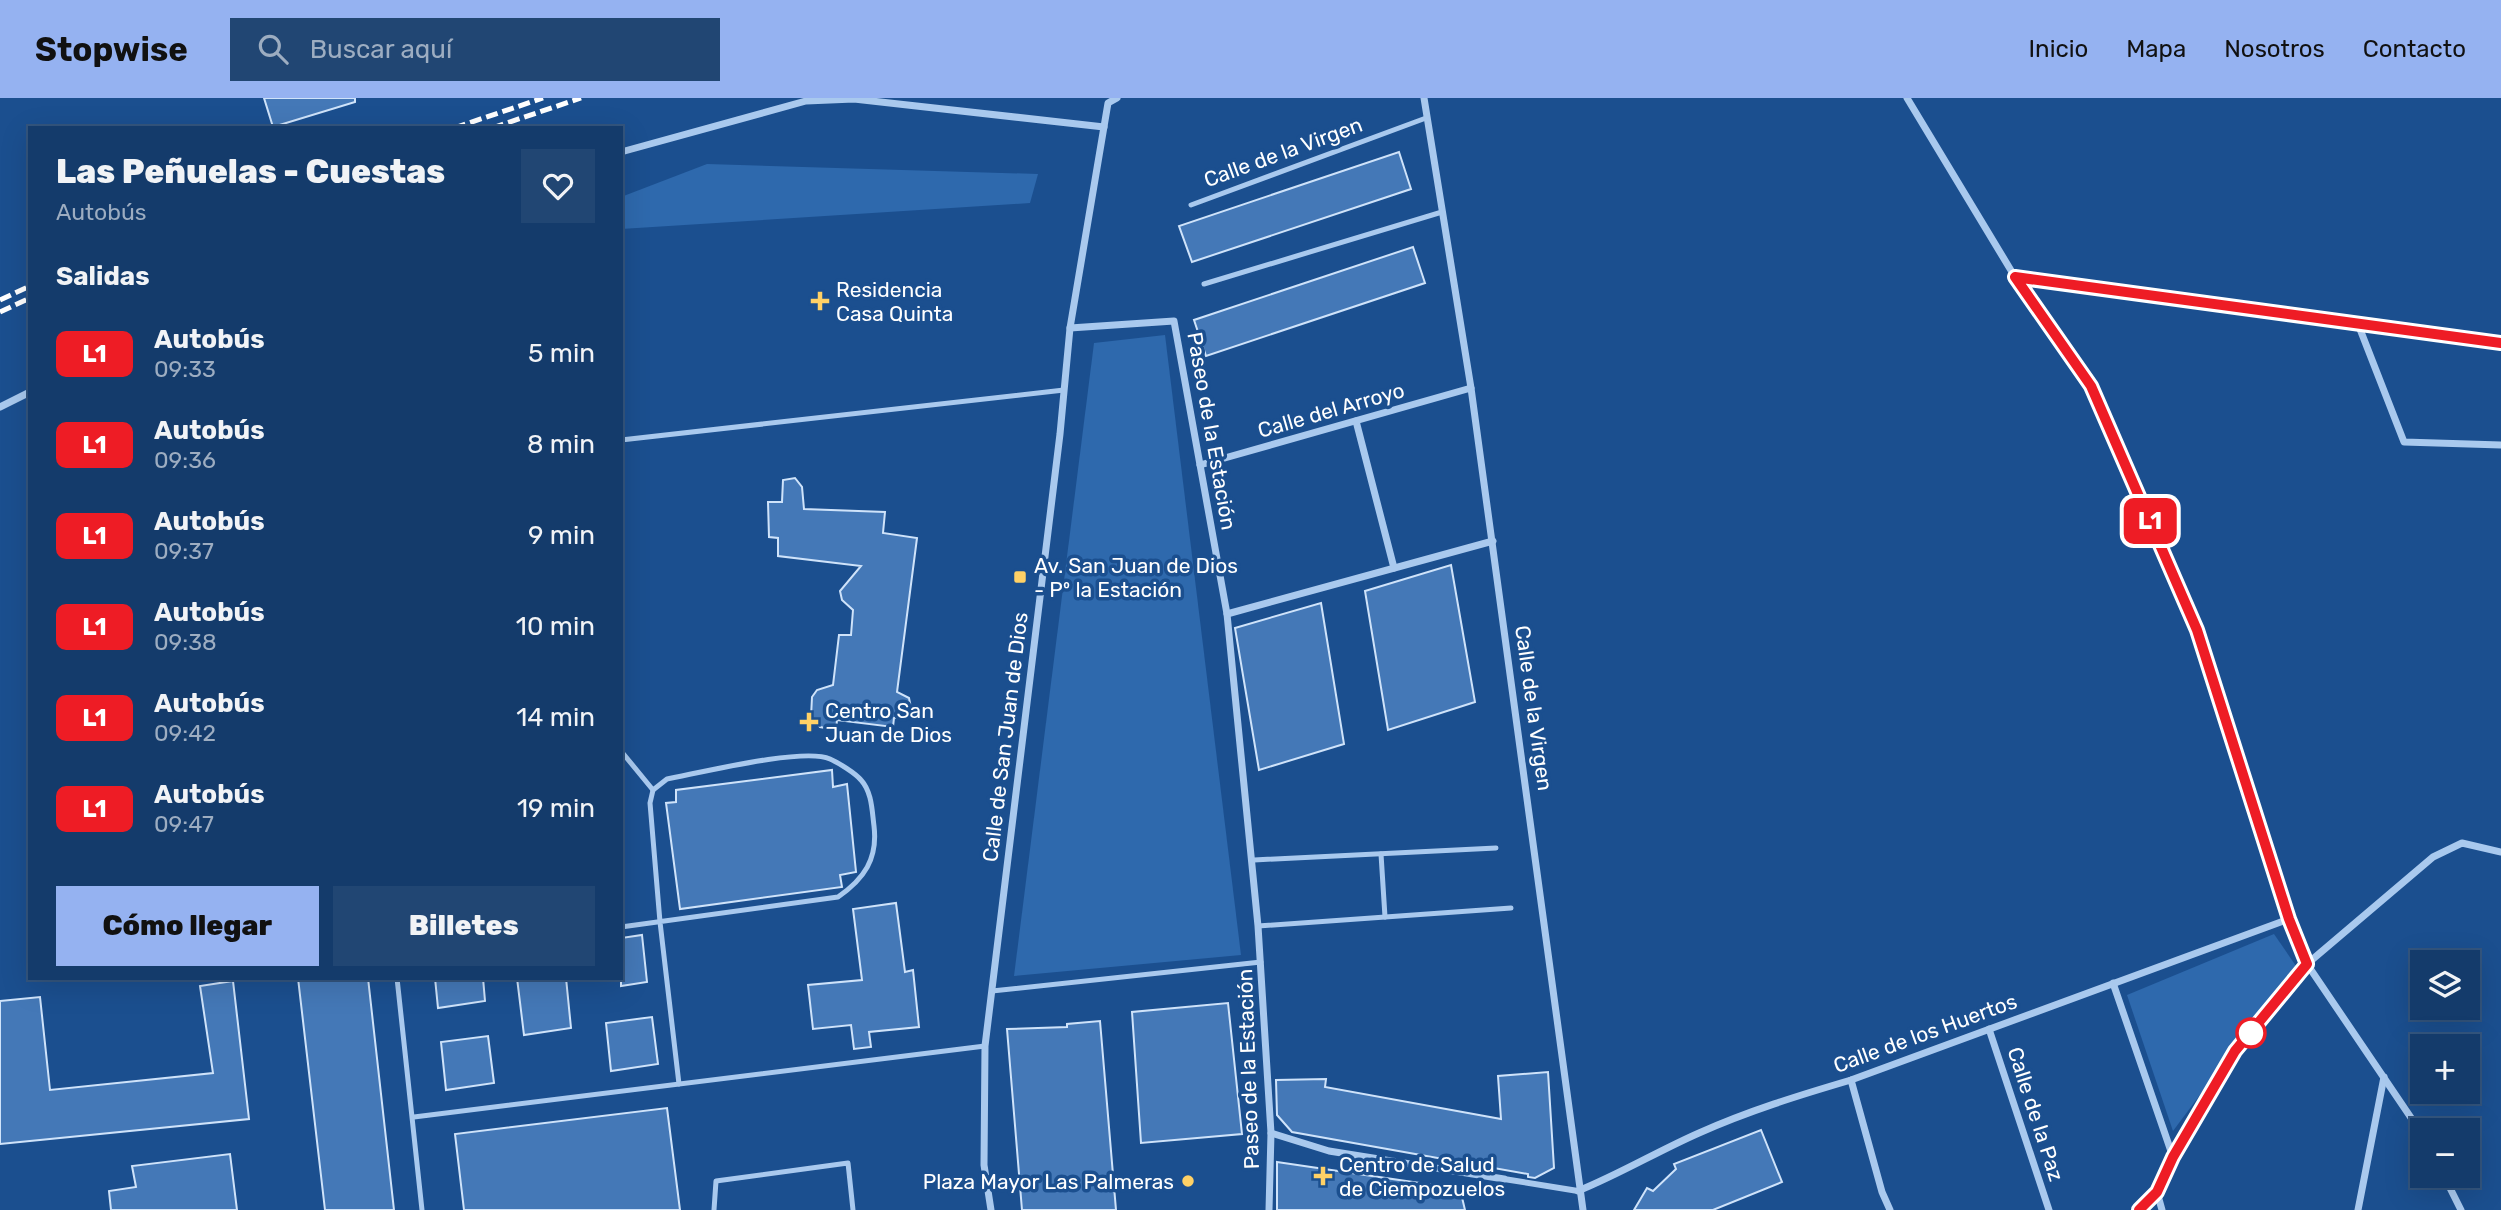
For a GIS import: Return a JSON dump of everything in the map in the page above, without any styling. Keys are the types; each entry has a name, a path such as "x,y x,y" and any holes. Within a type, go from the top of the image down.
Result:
{"street":[{"name":"Calle de San Juan de Dios","path":"991,1210 985,1165 985,1046 1069,328 1108,100 1118,98"},
{"name":"Calle de la Virgen","path":"1424,98 1493,541 1578,1191 1583,1210"},
{"path":"1907,98 2015,277 2091,386 2197,630 2289,919 2307,964 2411,1118"},
{"path":"623,151 764,111 818,101 854,99 1104,127"},
{"path":"2015,277 2501,343"},
{"name":"Paseo de la Estación","path":"1069,328 1174,321 1227,614 1254,860 1271,1133 1269,1210"},
{"path":"2358,324 2404,442 2501,446"},
{"name":"Calle del Arroyo","path":"1200,465 1471,388"},
{"path":"0,407 28,394"},
{"path":"1356,421 1394,568"},
{"path":"1227,614 1493,541"},
{"path":"2139,1210 2157,1192 2173,1157 2235,1051 2307,964 2433,857 2462,843 2501,852"},
{"name":"Calle de los Huertos","path":"1578,1191 1623,1173 1699,1133 1778,1102 1851,1080 2289,919"},
{"path":"2113,984 2173,1157"},
{"name":"Calle de la Paz","path":"1989,1029 2049,1210"},
{"path":"2358,1210 2384,1077"},
{"path":"1851,1080 1882,1192 1890,1210"},
{"path":"1271,1133 1329,1151 1578,1191"},
{"path":"2450,1188 2461,1210"},
{"path":"2157,1192 2162,1210"}],"lane":[{"name":"Calle de la Virgen","path":"1191,205 1426,118"},
{"path":"1204,284 1442,212"},
{"path":"623,440 1063,390"},
{"path":"623,753 653,790"},
{"path":"623,927 660,922 838,897 856,884 870,868 875,835 870,799 861,780 829,758 770,759 667,779 653,790 650,803 660,922 679,1084"},
{"path":"1254,860 1496,848"},
{"path":"1381,853 1385,917"},
{"path":"1258,926 1511,908"},
{"path":"992,990 1261,962"},
{"path":"397,980 422,1210"},
{"path":"414,1117 985,1046"},
{"path":"714,1210 716,1181 848,1163 853,1210"}],"shaded area":[{"path":"707,164 1038,174 1030,203 623,229 623,196"},
{"path":"1165,335 1241,955 1014,976 1094,343"},
{"path":"2274,934 2296,966 2173,1131 2127,995"}],"building":[{"path":"264,98 355,98 355,102 273,126"},
{"path":"1399,152 1411,189 1192,262 1179,226"},
{"path":"1413,247 1425,283 1206,356 1194,320"},
{"path":"795,478 802,487 804,509 885,512 883,533 917,538 897,692 909,698 911,708 906,716 894,718 893,727 837,720 836,730 820,727 811,717 812,697 817,690 833,685 839,635 851,635 853,610 842,600 840,591 861,566 778,556 778,538 769,537 768,502 782,502 783,480"},
{"path":"1451,565 1475,702 1388,730 1365,591"},
{"path":"1321,603 1344,744 1259,770 1235,628"},
{"path":"832,770 833,787 847,784 856,872 840,875 842,887 680,909 666,803 676,802 676,790"},
{"path":"896,903 905,972 913,970 919,1027 869,1032 871,1047 854,1049 851,1025 813,1029 808,985 862,980 853,909"},
{"path":"642,935 647,982 621,986 623,938"},
{"path":"298,980 368,980 394,1210 325,1210"},
{"path":"435,980 483,980 485,1001 438,1008"},
{"path":"517,980 566,980 571,1028 524,1035"},
{"path":"233,981 249,1119 0,1144 0,1001 40,997 50,1090 213,1073 200,986"},
{"path":"1228,1003 1242,1134 1141,1143 1132,1012"},
{"path":"652,1017 658,1064 611,1071 606,1023"},
{"path":"1100,1021 1116,1210 1022,1210 1007,1029 1067,1027 1067,1024"},
{"path":"488,1036 494,1083 446,1090 441,1042"},
{"path":"1548,1072 1554,1168 1535,1178 1528,1177 1528,1174 1292,1132 1277,1115 1276,1080 1326,1079 1325,1087 1501,1119 1498,1076"},
{"path":"667,1108 680,1210 464,1210 455,1134"},
{"path":"1761,1130 1782,1182 1713,1210 1634,1210 1647,1188 1653,1191 1676,1169 1674,1164"},
{"path":"230,1154 237,1210 111,1210 109,1191 136,1187 132,1166"},
{"name":"Centro de Salud de Ciempozuelos","path":"1277,1162 1460,1189 1465,1210 1277,1210"}],"railway":[{"path":"460,126 543,98"},
{"path":"498,126 581,98"},
{"path":"0,300 28,287"},
{"path":"0,312 28,299"}],"bus line":[{"name":"L1","path":"2139,1210 2157,1192 2173,1157 2235,1051 2307,964 2289,919 2197,630 2091,386 2015,277 2501,343"}],"place":[{"name":"Residencia Casa Quinta","path":"820,301"},
{"name":"Av. San Juan de Dios - Pº la Estación","path":"1020,577"},
{"name":"Centro San Juan de Dios","path":"809,722"},
{"name":"Centro de Salud de Ciempozuelos","path":"1323,1176"},
{"name":"Plaza Mayor Las Palmeras","path":"1188,1181"}]}
